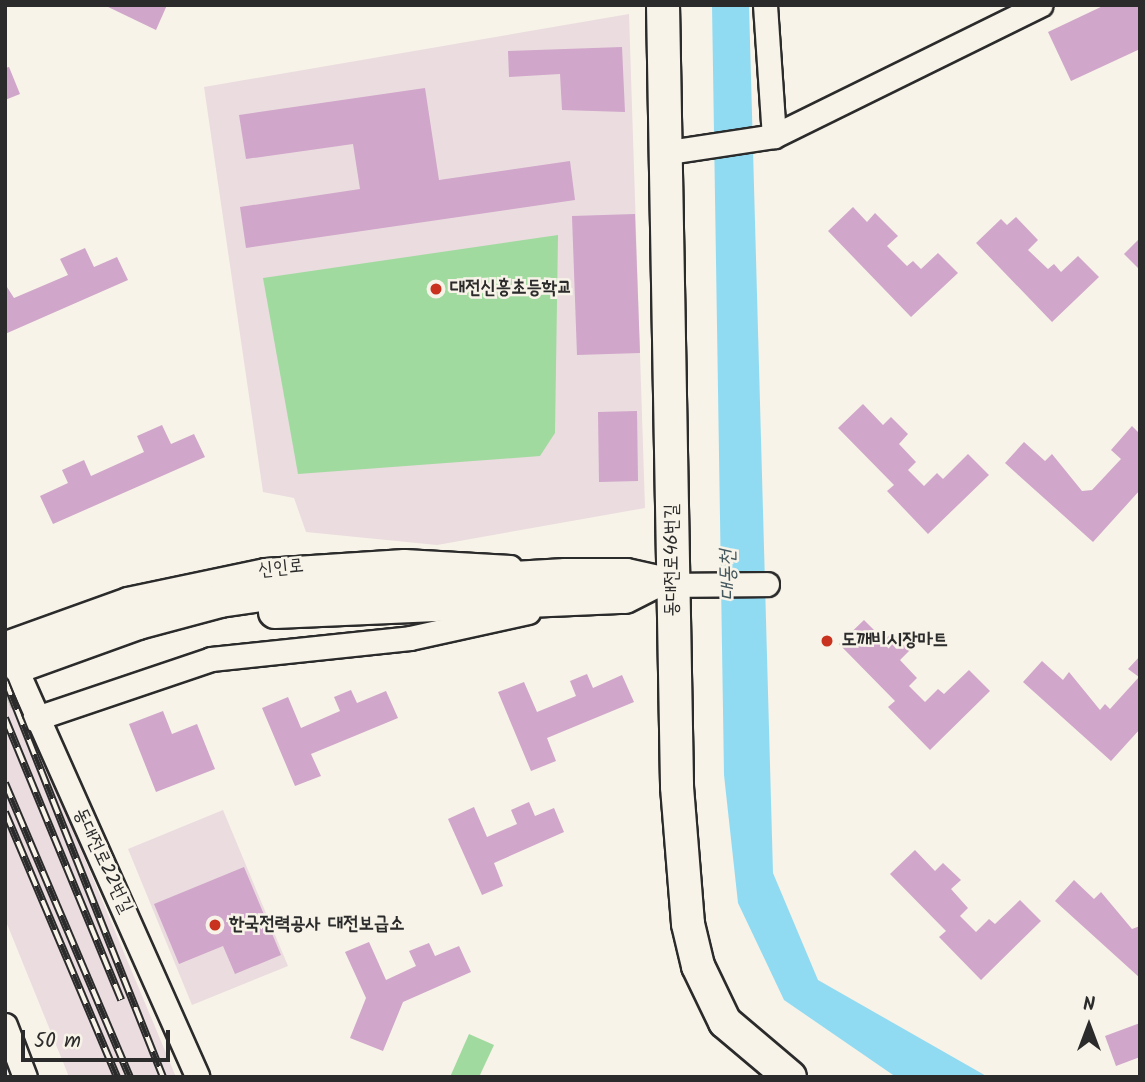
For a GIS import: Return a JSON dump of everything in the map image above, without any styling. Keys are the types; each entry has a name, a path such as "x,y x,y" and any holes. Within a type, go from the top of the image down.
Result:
{"street":[{"name":"동대전로46번길","path":"663,5 675,151 670,585 677,787 698,966 725,1022 790,1077"},
{"path":"765,5 769,137"},
{"path":"675,151 769,137 1040,5"},
{"name":"신인로","path":"16,659 127,599 265,570 404,561 625,597 670,585"},
{"path":"670,585 767,584"},
{"name":"신인로","path":"16,659 127,648 272,612 569,586"},
{"name":"신인로","path":"34,719 211,659 411,638 569,586"},
{"name":"동대전로22번길","path":"16,659 34,719 198,1077"},
{"path":"5,1025 25,1077"}],"shaded area":[{"name":"대전신흥초등학교","path":"629,14 645,508 437,545 306,532 294,498 263,492 204,87"},
{"path":"5,666 176,1077 69,1077 5,919"},
{"path":"223,810 288,966 192,1005 128,849"}],"green space":[{"path":"558,235 555,433 540,456 298,474 263,278"},
{"path":"469,1034 494,1045 479,1077 450,1077"}],"water":[{"name":"대동천","path":"712,5 749,5 773,873 818,980 988,1077 896,1077 784,1000 738,903 724,775"}],"building":[{"path":"104,5 167,5 156,30"},
{"path":"1105,5 1140,5 1140,49 1071,81 1048,32"},
{"path":"622,47 625,112 562,110 560,74 509,77 508,51"},
{"path":"9,67 20,94 5,100 5,68"},
{"path":"425,88 439,180 570,161 575,200 246,248 240,207 360,189 353,144 246,159 239,115"},
{"path":"853,207 867,222 875,213 898,236 887,246 907,266 913,261 921,269 938,253 958,273 911,317 828,231"},
{"path":"635,214 640,353 577,355 572,216"},
{"path":"1016,217 1038,240 1028,250 1048,269 1054,264 1061,272 1078,256 1099,277 1052,322 976,243 1001,219 1007,225"},
{"path":"1140,238 1140,270 1124,254"},
{"path":"85,248 94,267 117,257 128,280 5,334 5,284 14,298 68,275 60,259"},
{"path":"863,404 883,425 891,417 908,434 899,444 916,462 908,470 924,486 937,473 943,479 968,454 989,475 928,534 887,491 894,485 838,428"},
{"path":"637,411 638,481 599,482 598,412"},
{"path":"162,425 171,444 194,434 205,457 53,524 40,496 68,483 62,470 84,460 91,476 144,452 137,436"},
{"path":"1132,426 1140,434 1140,490 1093,542 1005,463 1024,442 1045,461 1052,454 1082,491 1092,490 1121,459 1111,450"},
{"path":"864,620 884,640 892,633 910,650 900,660 917,678 909,686 925,702 938,689 944,694 969,670 990,691 930,750 888,707 895,701 839,644"},
{"path":"1140,656 1140,729 1111,761 1023,682 1042,661 1063,680 1069,672 1100,710 1105,704 1110,709 1139,677 1128,669"},
{"path":"587,674 593,688 622,675 634,702 547,738 556,761 531,771 498,692 524,682 537,712 576,696 570,681"},
{"path":"351,690 357,703 386,691 398,718 311,754 321,776 295,786 262,708 288,697 301,728 340,711 334,697"},
{"path":"163,711 172,734 197,724 215,769 156,792 129,724"},
{"path":"529,802 535,816 554,808 564,832 494,863 503,886 482,895 448,819 474,807 487,837 517,824 511,810"},
{"path":"915,850 935,871 943,863 961,880 951,889 968,908 960,916 976,932 989,919 995,924 1020,900 1041,921 981,980 939,937 946,931 890,874"},
{"name":"한국전력공사 대전보급소","path":"244,867 281,955 235,974 223,946 179,964 154,904"},
{"path":"1074,880 1094,899 1101,892 1132,929 1140,926 1140,978 1055,901"},
{"path":"369,942 386,980 416,966 409,951 429,943 435,956 459,946 471,972 403,1002 383,1051 350,1038 366,998 345,952"},
{"path":"1140,1023 1140,1057 1116,1066 1105,1036"}],"tunnel":[{"path":"5,694 33,683"}],"railway":[{"path":"5,680 163,1077"},
{"path":"5,718 121,1000"},
{"path":"5,783 130,1077"},
{"path":"5,812 117,1077"}],"place":[{"name":"대전신흥초등학교","path":"436,289"},
{"name":"도깨비시장마트","path":"827,641"},
{"name":"한국전력공사 대전보급소","path":"215,925"}]}
